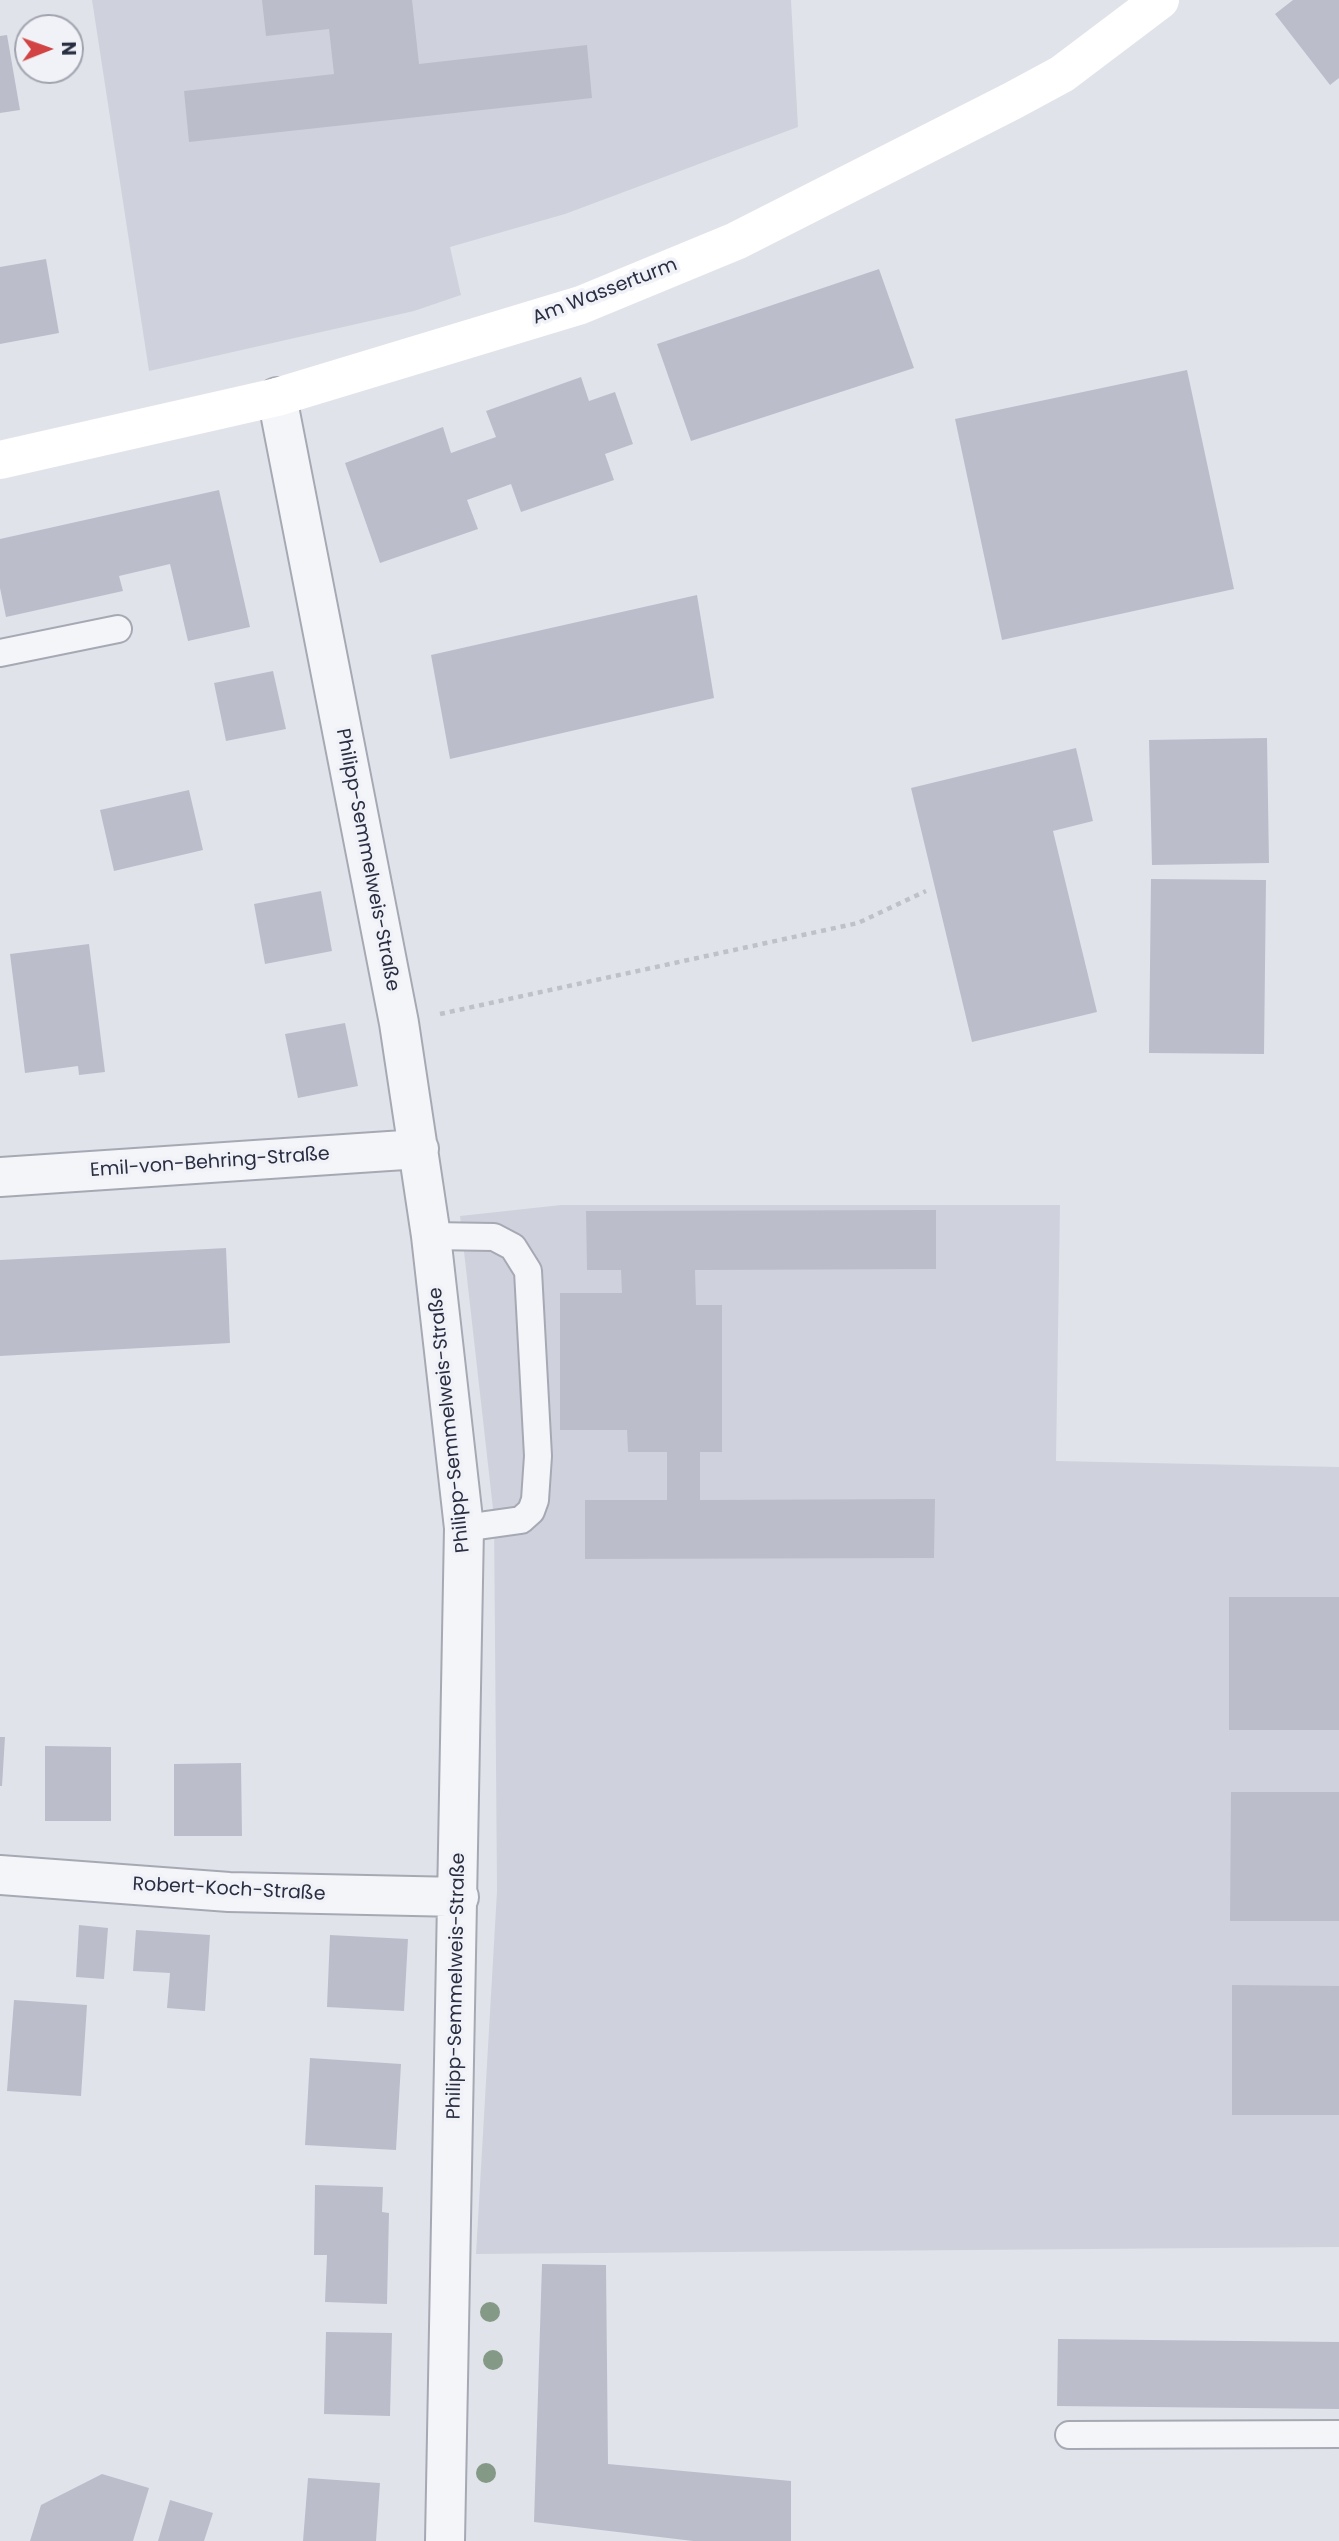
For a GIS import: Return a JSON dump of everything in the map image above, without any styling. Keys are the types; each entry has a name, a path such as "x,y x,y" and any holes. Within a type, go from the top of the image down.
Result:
{"street":[{"name":"Am Wasserturm","path":"0,460 277,397 581,304 736,241 1062,74 1160,0"},
{"name":"Philipp-Semmelweis-Straße","path":"277,397 399,1023 431,1236 464,1528 445,2541"},
{"name":"Emil-von-Behring-Straße","path":"0,1177 419,1149"},
{"name":"Robert-Koch-Straße","path":"0,1875 229,1892 459,1897"}],"lane":[{"path":"0,653 118,629"},
{"path":"431,1236 494,1237 513,1247 528,1271 538,1456 535,1500 531,1511 521,1520 464,1528"},
{"path":"1069,2435 1339,2434"}],"path":[{"path":"399,1023 858,922 926,891"}],"shaded area":[{"path":"92,0 791,0 798,127 565,214 450,247 461,295 414,311 149,371"},
{"path":"561,1205 1060,1205 1056,1461 1339,1467 1339,2247 476,2254 497,1891 494,1518 460,1216"}],"building":[{"path":"262,0 412,0 419,64 587,45 592,98 189,142 184,91 334,74 329,29 266,36"},
{"path":"1293,0 1339,0 1339,78 1330,85 1275,14"},
{"path":"7,35 20,110 0,113 0,36"},
{"path":"46,259 59,333 0,344 0,267"},
{"path":"879,269 914,368 691,441 657,344"},
{"path":"1187,370 1234,589 1002,640 955,419"},
{"path":"581,377 589,401 615,392 633,444 605,454 614,480 521,512 511,484 467,500 478,529 380,563 345,463 443,427 451,453 496,437 486,411"},
{"path":"219,490 250,627 188,641 170,564 119,576 123,591 6,617 0,588 0,539"},
{"path":"697,595 714,698 450,759 431,655"},
{"path":"273,671 286,729 226,741 214,683"},
{"path":"1267,738 1269,863 1152,865 1149,740"},
{"path":"1076,748 1093,821 1053,831 1097,1012 972,1042 911,788"},
{"path":"189,790 203,850 114,871 100,810"},
{"path":"1151,879 1266,880 1264,1054 1149,1053"},
{"path":"321,891 332,951 265,964 254,904"},
{"path":"89,944 105,1072 79,1075 78,1066 25,1073 10,954"},
{"path":"345,1023 358,1086 298,1098 285,1034"},
{"path":"936,1210 936,1269 695,1270 696,1305 722,1305 722,1452 700,1452 700,1500 935,1499 934,1558 585,1559 585,1500 667,1500 667,1452 628,1452 627,1430 560,1430 560,1293 622,1293 621,1270 587,1270 586,1211"},
{"path":"226,1248 230,1343 0,1356 0,1260"},
{"path":"1229,1597 1339,1597 1339,1730 1229,1730"},
{"path":"0,1737 5,1737 2,1786 0,1786"},
{"path":"45,1746 111,1747 111,1821 45,1821"},
{"path":"241,1763 242,1836 174,1836 174,1764"},
{"path":"1231,1792 1339,1792 1339,1921 1230,1921"},
{"path":"79,1925 108,1928 104,1979 76,1977"},
{"path":"136,1930 210,1935 205,2011 167,2008 170,1973 133,1971"},
{"path":"330,1935 408,1939 404,2011 327,2007"},
{"path":"1232,1985 1339,1986 1339,2115 1232,2115"},
{"path":"14,2000 87,2005 81,2096 7,2091"},
{"path":"310,2058 401,2064 396,2150 305,2145"},
{"path":"315,2185 383,2187 382,2212 389,2213 387,2304 325,2302 327,2255 314,2255"},
{"path":"542,2264 606,2265 608,2464 791,2481 791,2541 693,2541 534,2522"},
{"path":"326,2332 392,2333 390,2416 324,2414"},
{"path":"1058,2339 1339,2342 1339,2409 1057,2406"},
{"path":"102,2474 149,2488 133,2541 30,2541 41,2505"},
{"path":"308,2478 380,2483 376,2541 303,2541"},
{"path":"170,2500 213,2513 204,2541 158,2541"}]}
